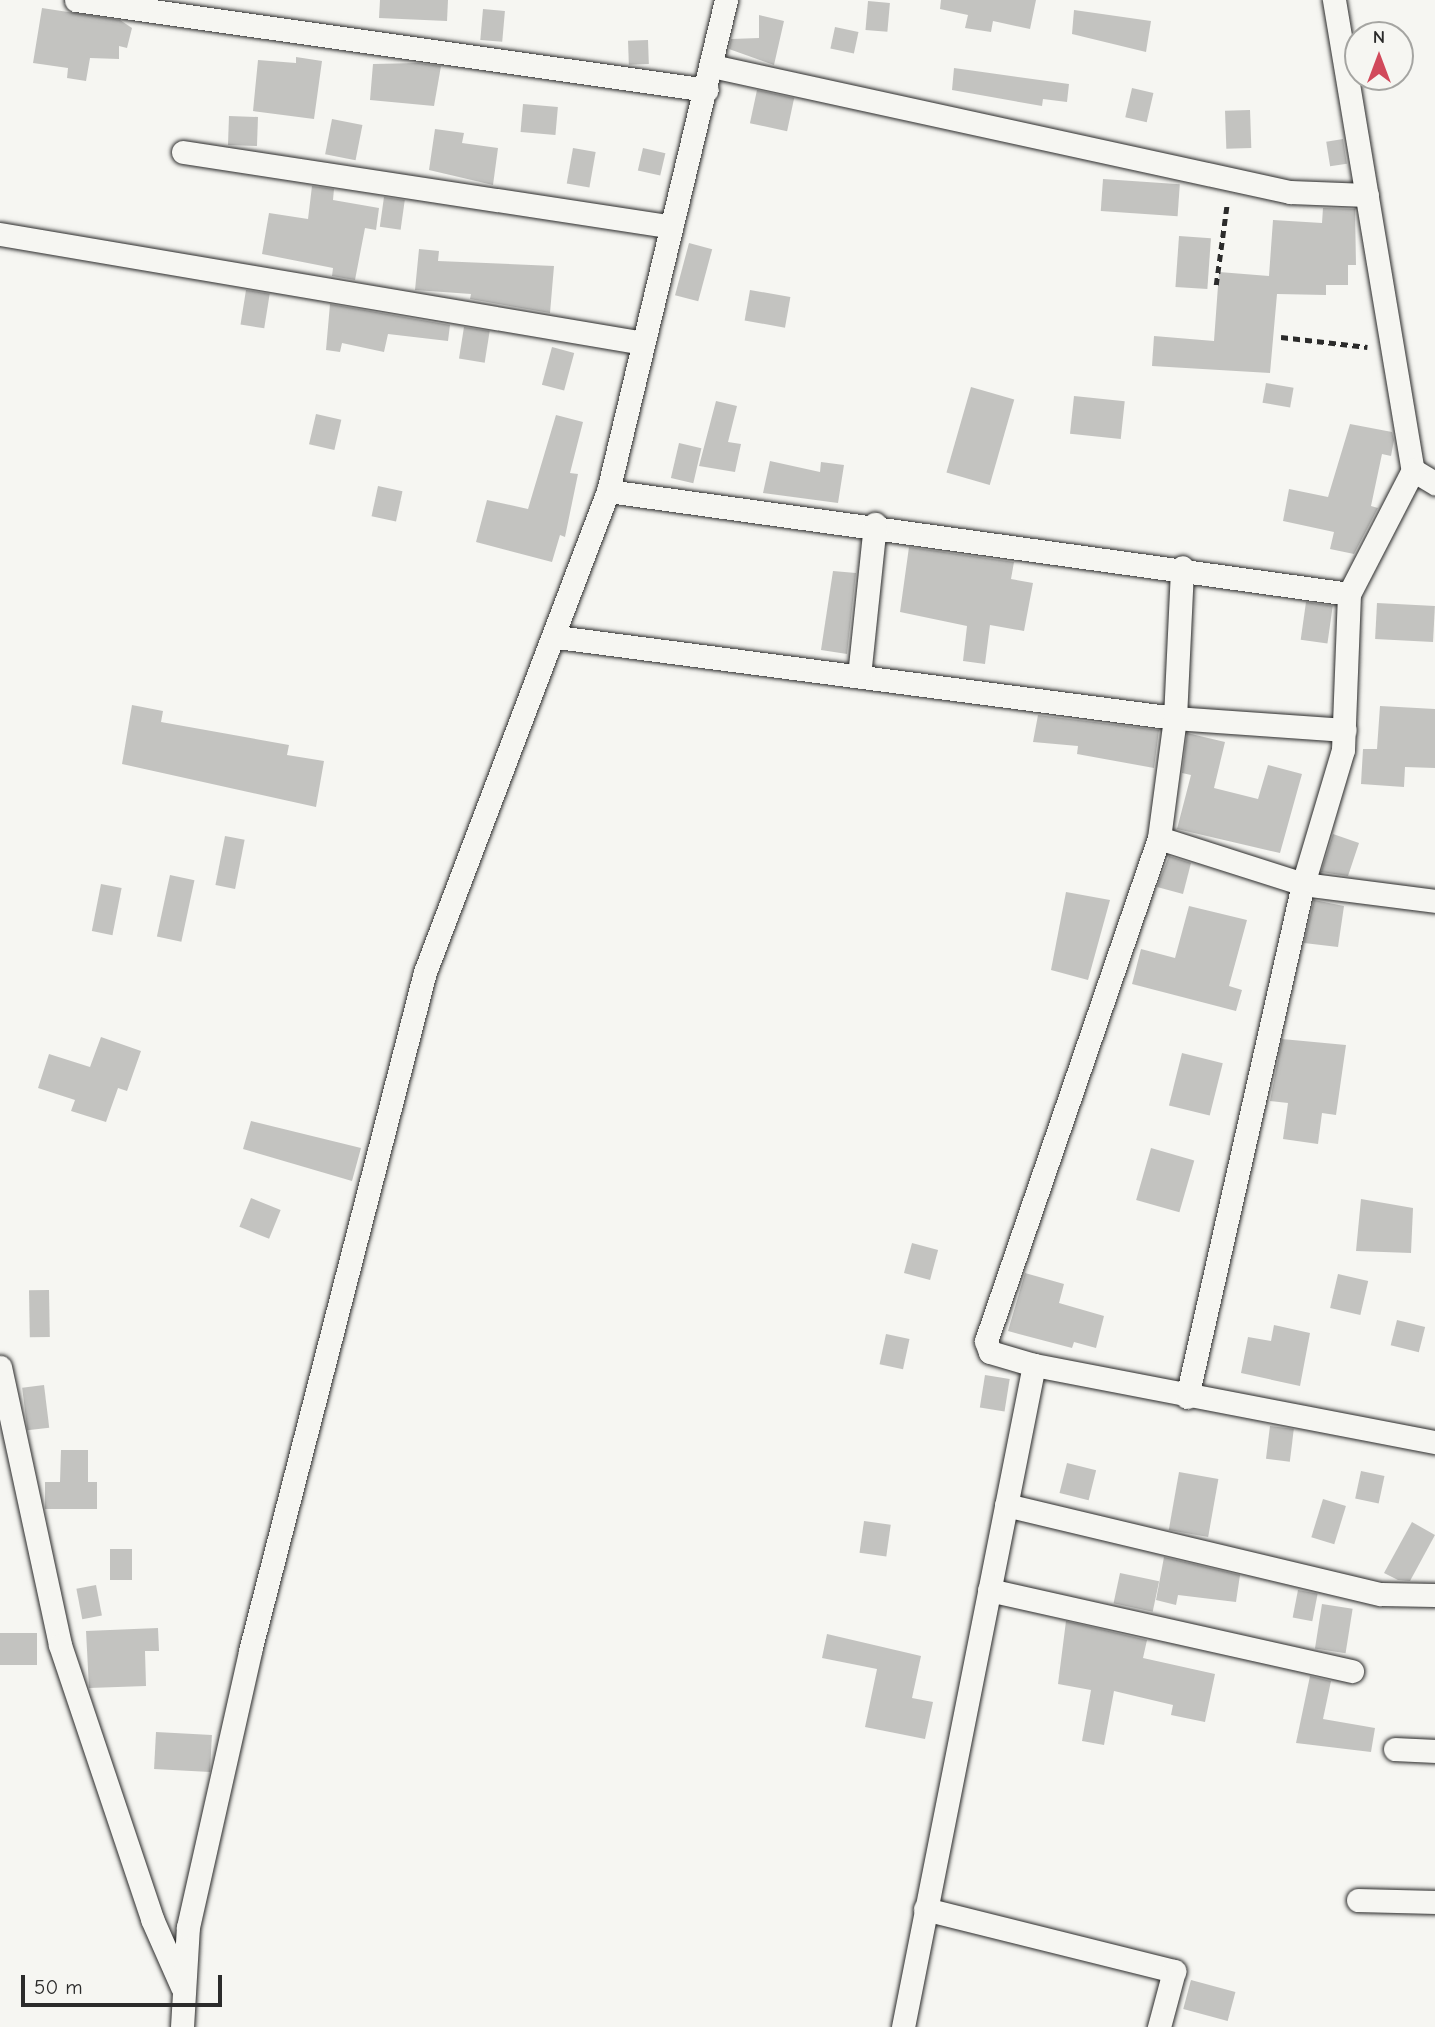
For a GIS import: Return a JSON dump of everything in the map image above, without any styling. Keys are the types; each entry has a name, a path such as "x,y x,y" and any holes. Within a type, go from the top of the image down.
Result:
{"street":[{"path":"76,0 208,9 707,90"},
{"path":"183,2027 188,1927 253,1638 425,972 557,637 608,491 671,226 707,90 726,0"},
{"path":"1187,1397 1303,884 1345,730 1349,594 1413,470 1334,0"},
{"path":"712,66 1290,192 1367,195"},
{"path":"183,152 671,226"},
{"path":"0,234 643,343"},
{"path":"1413,470 1435,483"},
{"path":"608,491 875,524 1182,567 1349,594"},
{"path":"859,676 875,524"},
{"path":"1182,567 1175,718 1159,838 986,1341 990,1352 1034,1365 1187,1397 1435,1442"},
{"path":"557,637 1175,718 1345,730"},
{"path":"1159,838 1303,884 1435,901"},
{"path":"903,2027 1034,1365"},
{"path":"0,1367 60,1645 152,1919 184,1993"},
{"path":"1006,1505 1381,1594 1435,1595"},
{"path":"989,1590 1352,1671"},
{"path":"1395,1749 1435,1751"},
{"path":"1358,1900 1435,1902"},
{"path":"925,1909 1174,1971 1159,2027"}],"path":[{"path":"1216,285 1230,178"},
{"path":"1281,337 1392,349"}],"building":[{"path":"380,0 448,0 447,21 379,18"},
{"path":"941,0 1036,0 1030,29 993,21 991,32 965,28 968,15 940,9"},
{"path":"868,1 890,3 887,32 865,30"},
{"path":"42,8 120,20 132,28 127,48 119,46 119,59 90,58 86,81 67,78 68,68 33,63"},
{"path":"483,9 505,11 502,42 480,40"},
{"path":"1074,10 1151,21 1146,52 1072,34"},
{"path":"759,15 784,21 774,65 729,49 731,39 759,38"},
{"path":"835,27 858,32 854,54 830,49"},
{"path":"648,40 649,64 629,65 628,41"},
{"path":"296,57 322,61 314,119 253,111 258,60 296,63"},
{"path":"418,63 441,66 434,106 370,100 373,64"},
{"path":"954,68 1069,84 1067,102 1043,99 1042,106 952,90"},
{"path":"1132,88 1153,93 1147,122 1125,117"},
{"path":"757,90 794,98 787,131 750,123"},
{"path":"523,104 558,107 555,135 521,132"},
{"path":"1250,110 1251,148 1226,149 1225,111"},
{"path":"229,116 258,117 257,146 228,145"},
{"path":"332,119 362,125 356,160 325,154"},
{"path":"435,129 464,133 462,143 498,148 493,185 429,170"},
{"path":"1343,139 1347,164 1330,166 1326,142"},
{"path":"573,148 596,152 589,187 567,183"},
{"path":"643,148 665,153 660,176 638,170"},
{"path":"1103,179 1180,184 1178,216 1101,211"},
{"path":"312,186 334,189 333,200 379,208 376,230 365,228 355,280 332,276 333,268 262,254 269,213 308,219"},
{"path":"384,197 405,200 401,230 380,227"},
{"path":"1323,208 1355,209 1356,265 1348,265 1348,285 1326,285 1326,295 1277,294 1270,373 1152,366 1154,336 1214,341 1219,272 1269,276 1273,220 1322,223"},
{"path":"1179,236 1211,238 1207,289 1175,287"},
{"path":"689,243 712,249 698,301 675,295"},
{"path":"419,249 439,251 438,261 554,266 550,313 470,299 471,294 415,290"},
{"path":"246,290 270,294 264,328 241,325"},
{"path":"750,290 790,297 785,328 745,321"},
{"path":"330,304 450,325 448,341 388,334 384,352 342,343 340,352 326,350"},
{"path":"464,327 490,331 485,363 459,359"},
{"path":"552,347 574,353 564,391 542,385"},
{"path":"1266,383 1294,388 1290,408 1263,403"},
{"path":"971,387 1014,399 990,485 946,473"},
{"path":"1074,396 1125,401 1121,439 1070,434"},
{"path":"716,401 737,406 728,442 741,444 735,472 699,466"},
{"path":"316,414 341,420 334,450 309,444"},
{"path":"556,415 583,422 570,473 578,474 565,537 560,535 552,562 476,542 487,500 528,509"},
{"path":"1350,424 1392,432 1394,440 1391,456 1382,454 1371,506 1378,508 1354,554 1330,549 1334,532 1283,521 1289,489 1328,497"},
{"path":"679,443 701,448 693,483 671,478"},
{"path":"770,461 820,472 821,462 844,465 838,503 763,493"},
{"path":"378,486 402,491 396,522 372,516"},
{"path":"909,547 1014,562 1011,579 1033,583 1024,631 990,625 985,664 963,661 967,626 900,612"},
{"path":"833,571 856,573 847,654 821,650"},
{"path":"1306,602 1333,606 1327,643 1301,640"},
{"path":"1377,603 1435,606 1433,642 1375,639"},
{"path":"132,705 163,711 161,722 289,745 287,755 324,761 316,807 122,764"},
{"path":"1380,706 1435,709 1435,768 1405,767 1404,787 1361,784 1363,749 1377,749"},
{"path":"1038,715 1159,730 1154,768 1077,754 1078,746 1033,742"},
{"path":"1187,733 1225,742 1214,788 1258,799 1268,765 1302,774 1280,853 1177,829 1191,775 1182,773"},
{"path":"1333,834 1359,843 1348,876 1321,872"},
{"path":"225,836 245,840 235,889 215,885"},
{"path":"1169,856 1191,863 1183,894 1157,887"},
{"path":"170,875 194,880 181,942 157,937"},
{"path":"101,884 122,888 112,935 92,931"},
{"path":"1066,892 1110,900 1088,980 1051,970"},
{"path":"1314,900 1344,906 1338,947 1304,943"},
{"path":"1189,906 1247,920 1229,986 1242,990 1236,1011 1132,984 1141,949 1175,958"},
{"path":"101,1037 141,1051 127,1091 118,1088 106,1122 71,1111 75,1100 38,1088 49,1054 90,1067"},
{"path":"1282,1039 1346,1045 1336,1115 1322,1113 1318,1144 1283,1139 1288,1103 1270,1101"},
{"path":"1182,1053 1223,1063 1210,1116 1169,1105"},
{"path":"251,1121 361,1148 352,1181 243,1149"},
{"path":"1151,1148 1194,1160 1179,1212 1136,1200"},
{"path":"251,1198 281,1210 269,1239 239,1227"},
{"path":"1361,1199 1413,1208 1411,1253 1356,1251"},
{"path":"912,1243 938,1250 930,1280 904,1273"},
{"path":"1025,1273 1064,1284 1059,1303 1104,1316 1096,1348 1074,1342 1072,1348 1008,1331"},
{"path":"1338,1274 1368,1281 1360,1315 1330,1308"},
{"path":"29,1290 49,1290 50,1337 30,1337"},
{"path":"1397,1320 1425,1327 1419,1352 1391,1345"},
{"path":"1274,1325 1310,1333 1300,1386 1241,1373 1248,1337 1271,1341"},
{"path":"886,1334 909,1339 903,1369 880,1364"},
{"path":"985,1375 1010,1379 1005,1412 980,1408"},
{"path":"44,1385 49,1428 27,1430 22,1388"},
{"path":"1270,1426 1294,1429 1290,1462 1266,1459"},
{"path":"61,1450 88,1450 88,1482 97,1482 97,1509 45,1509 45,1482 60,1482"},
{"path":"1067,1463 1096,1470 1089,1500 1060,1493"},
{"path":"1361,1471 1384,1476 1379,1503 1355,1498"},
{"path":"1179,1472 1218,1479 1208,1537 1169,1530"},
{"path":"1323,1499 1346,1506 1334,1544 1311,1537"},
{"path":"864,1521 891,1525 886,1556 860,1553"},
{"path":"1412,1522 1435,1535 1410,1581 1398,1580 1384,1573"},
{"path":"110,1549 132,1549 132,1580 110,1580"},
{"path":"1164,1557 1240,1575 1236,1602 1178,1595 1176,1605 1156,1600"},
{"path":"1120,1573 1159,1581 1153,1612 1114,1603"},
{"path":"96,1585 102,1615 82,1619 76,1589"},
{"path":"1298,1590 1318,1594 1312,1621 1293,1617"},
{"path":"1322,1604 1353,1609 1346,1653 1315,1648"},
{"path":"1066,1621 1147,1640 1143,1658 1215,1674 1205,1722 1171,1715 1173,1705 1114,1691 1104,1745 1082,1741 1091,1690 1058,1684"},
{"path":"158,1628 159,1651 145,1651 146,1686 89,1688 86,1631"},
{"path":"0,1633 37,1633 37,1665 0,1665"},
{"path":"827,1634 921,1656 912,1698 933,1702 925,1739 865,1727 877,1669 822,1658"},
{"path":"1310,1676 1331,1681 1323,1719 1375,1728 1371,1752 1296,1743"},
{"path":"156,1732 212,1735 210,1772 154,1769"},
{"path":"1191,1980 1235,1992 1228,2021 1183,2009"}]}
